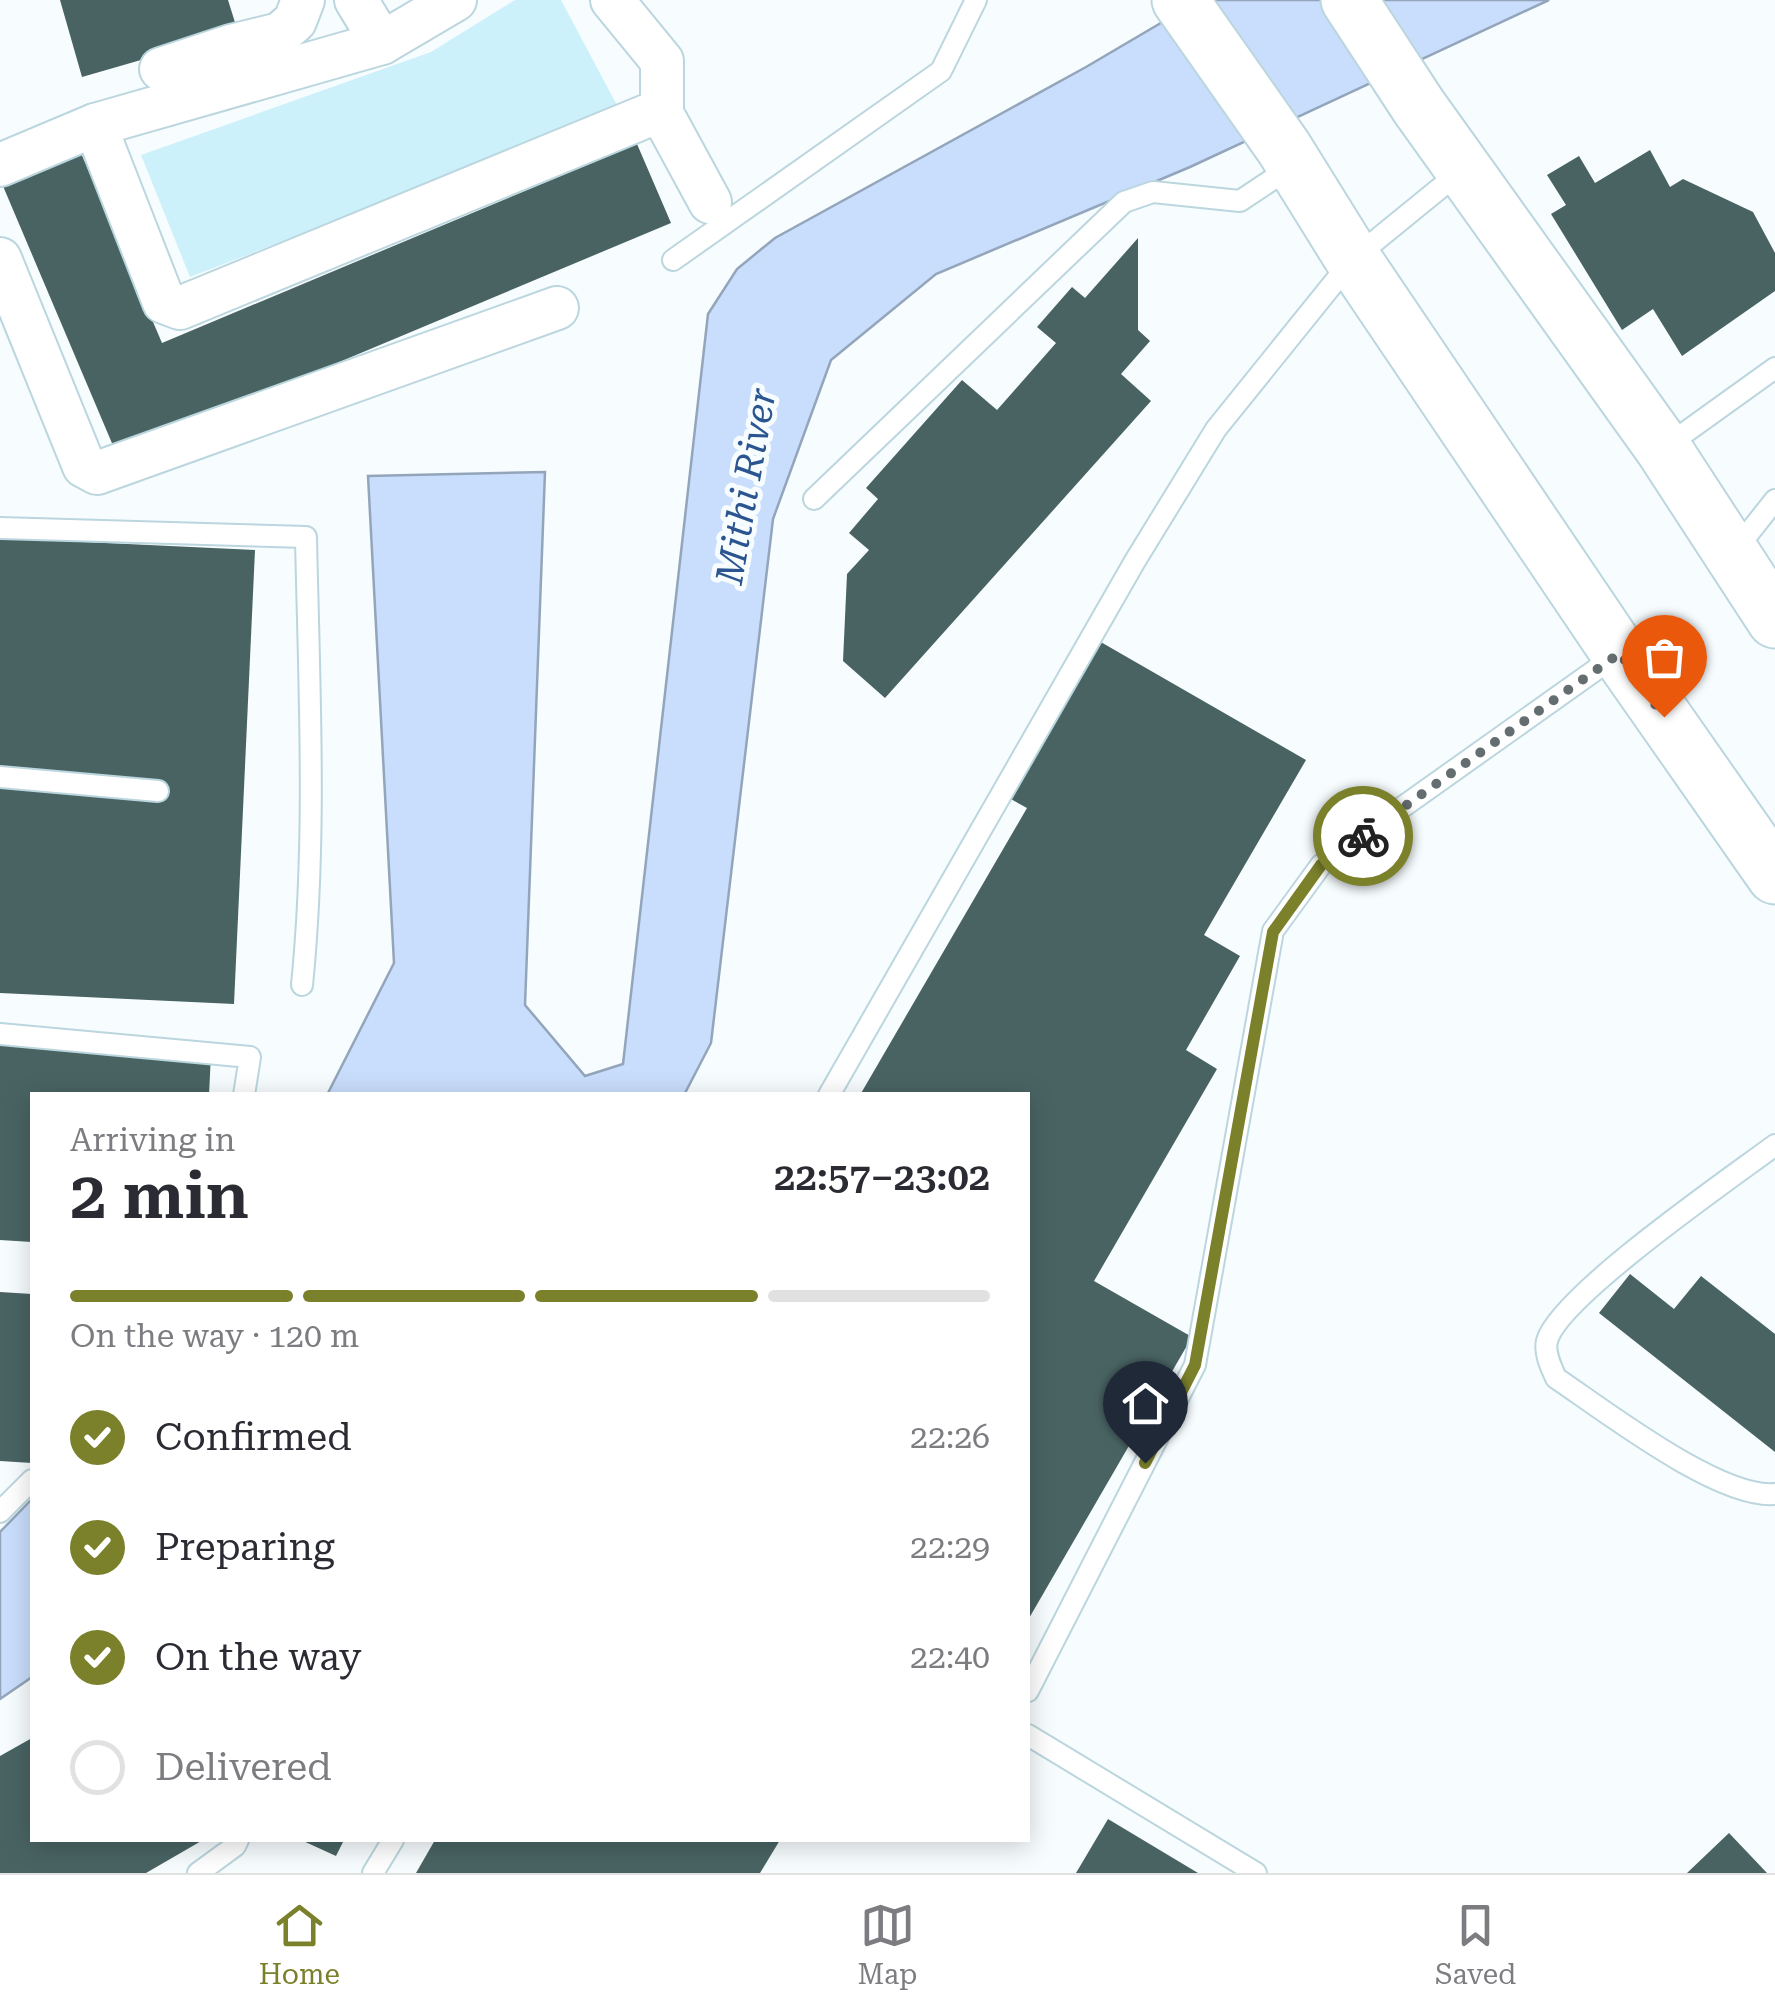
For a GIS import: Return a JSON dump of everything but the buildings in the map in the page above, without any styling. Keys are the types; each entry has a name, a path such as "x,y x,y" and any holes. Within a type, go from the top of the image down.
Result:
{"main road":[{"path":"1180,0 1775,876"},
{"path":"1348,0 1419,107 1663,448 1775,620"}],"street":[{"path":"161,69 280,34 295,21 302,0"},
{"path":"356,0 382,43"},
{"path":"0,165 96,125 382,43 455,0"},
{"path":"612,0 662,61 662,118"},
{"path":"96,125 164,302 180,308 654,113 666,121 710,202"},
{"path":"0,259 84,466 97,473 556,308"}],"lane":[{"path":"674,260 941,71 976,0"},
{"path":"814,499 1124,202 1153,192 1240,201 1289,156"},
{"path":"831,1092 1216,428 1353,258 1464,169"},
{"path":"1663,448 1775,368"},
{"path":"1732,554 1775,500"},
{"path":"0,528 306,536 310,801 309,912 302,985"},
{"path":"1030,1687 1195,1365 1273,932 1321,865 1620,653"},
{"path":"0,777 158,791"},
{"path":"0,1034 250,1057 244,1092"},
{"path":"1775,1146 1603,1275 1555,1324 1546,1343 1556,1378 1634,1430 1725,1485 1761,1495 1775,1494"},
{"path":"0,1512 30,1482"},
{"path":"1030,1736 1256,1873"},
{"path":"198,1873 237,1842"},
{"path":"373,1873 392,1842"}],"shaded area":[{"path":"515,0 561,0 620,111 190,277 141,155 431,52"}],"water":[{"name":"Mithi River","path":"1200,0 1549,0 1190,167 936,274 831,360 773,519 711,1043 686,1092 329,1092 394,963 368,476 545,472 525,1005 585,1076 623,1064 708,314 737,269 775,238"},
{"path":"30,1501 30,1678 0,1699 0,1532"}],"way so far":[{"path":"1363,836 1620,653 1664,717"}],"route":[{"path":"1145,1463 1195,1365 1273,932 1321,865 1363,836"}]}
